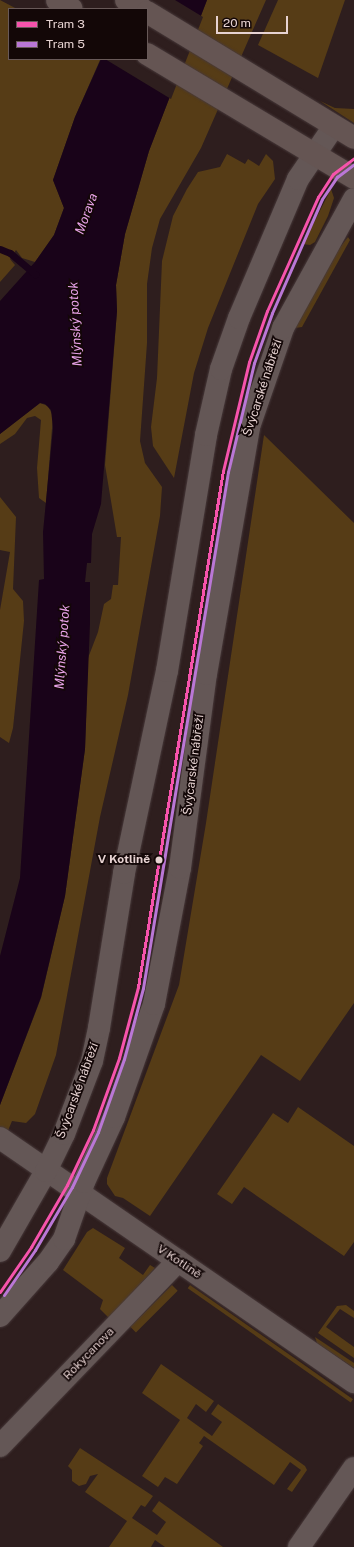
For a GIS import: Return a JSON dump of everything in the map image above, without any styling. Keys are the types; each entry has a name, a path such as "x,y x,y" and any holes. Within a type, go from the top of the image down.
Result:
{"main road":[{"path":"57,0 70,8"},
{"path":"126,0 140,8"},
{"path":"148,13 354,138"},
{"path":"148,55 354,178"}],"street":[{"name":"Švýcarské nábřeží","path":"0,1251 46,1171 64,1134 92,1061 100,1028 124,873 167,670 217,382 239,318 292,192 313,154 334,126"},
{"name":"Švýcarské nábřeží","path":"0,1316 60,1246 70,1226 80,1195 114,1117 158,990 180,868 206,674 249,427 283,328 354,199"},
{"name":"V Kotlině","path":"2,1140 354,1382"},
{"name":"Rokycanova","path":"0,1446 178,1261"},
{"path":"299,1547 354,1468"}],"shaded area":[{"path":"0,0 15,8 8,8 8,60 100,60 75,117 53,180 64,208 54,235 35,262 22,258 16,250 10,259 15,265 0,282"},
{"path":"207,0 266,0 201,148 160,219 152,248 147,284 147,343 140,441 145,463 162,487 160,516 128,695 100,817 56,1055 35,1114 26,1123 12,1121 0,1150 0,1105 41,998 65,896 85,749 88,658 98,632 104,604 111,599 113,585 118,585 121,537 117,537 105,465 117,311 116,285 125,234 149,151"},
{"path":"278,0 345,0 318,78 258,45"},
{"path":"320,101 335,108 354,109 354,123"},
{"path":"227,154 245,164 248,159 259,166 266,154 273,161 275,179 258,204 208,328 194,373 174,478 153,446 151,427 157,378 162,261 173,216 187,189 198,172 220,167"},
{"path":"331,189 334,198 328,216 315,242 310,245 303,244"},
{"path":"348,237 350,240 302,327 295,328 338,250"},
{"path":"40,403 48,406 53,416 46,503 39,498 37,468 41,420 35,416 27,418 15,434 0,444 0,434"},
{"path":"264,435 354,523 354,1003 300,1081 261,1055 150,1216 123,1198 115,1196 107,1184 107,1178 179,985 206,823"},
{"path":"0,497 16,517 13,589 23,601 24,621 13,728 9,743 0,737 0,610 10,552 0,550"},
{"path":"298,1107 354,1146 354,1242 344,1256 244,1187 232,1204 217,1194 273,1113 288,1123"},
{"path":"93,1228 125,1248 119,1258 143,1275 150,1265 155,1268 109,1318 100,1309 103,1300 63,1270 87,1232"},
{"path":"172,1285 178,1291 136,1332 130,1327"},
{"path":"190,1285 353,1399 351,1402 188,1288"},
{"path":"346,1305 354,1311 354,1318 340,1309 326,1327 354,1347 354,1358 318,1333 337,1306"},
{"path":"315,1337 354,1363 354,1368 317,1343"},
{"path":"161,1364 214,1401 206,1412 196,1404 187,1418 212,1436 222,1422 211,1414 218,1404 305,1466 307,1470 292,1492 287,1489 301,1470 290,1462 274,1485 204,1436 199,1443 203,1446 177,1484 165,1477 158,1487 142,1476 180,1420 142,1393"},
{"path":"80,1448 153,1496 145,1507 141,1505 132,1518 157,1535 166,1522 152,1511 159,1501 223,1547 165,1547 155,1540 151,1547 109,1547 127,1521 85,1492 98,1474 90,1476 86,1484 79,1486 72,1481 72,1470 68,1466"}],"water":[{"path":"126,0 207,0 149,151 125,234 116,285 117,311 101,504 92,534 91,563 87,563 85,582 90,582 90,623 85,749 65,896 41,997 0,1105 0,956 20,878 39,580 44,579 43,532 53,428 51,410 45,404 40,403 0,434 0,301 35,262 54,235 64,208 53,180 75,117 101,60 148,60 148,8"}],"pier":[{"path":"124,0 175,0 203,17 171,99 107,60 148,60 148,8"}],"waterway":[{"path":"0,249 10,253 35,274"}],"tram line":[{"name":"3","path":"0,1292 31,1247 67,1185 93,1130 119,1058 138,987 223,471 249,362 267,311 318,197 333,174 354,158"},
{"name":"5","path":"4,1295 35,1250 72,1187 98,1132 124,1059 143,988 228,472 254,363 272,313 322,199 337,177 354,164"}],"place":[{"name":"V Kotlině","path":"159,860"}],"water label":[{"name":"Morava","path":"87,214"},
{"name":"Mlýnský potok","path":"76,324"},
{"name":"Mlýnský potok","path":"63,647"}]}
